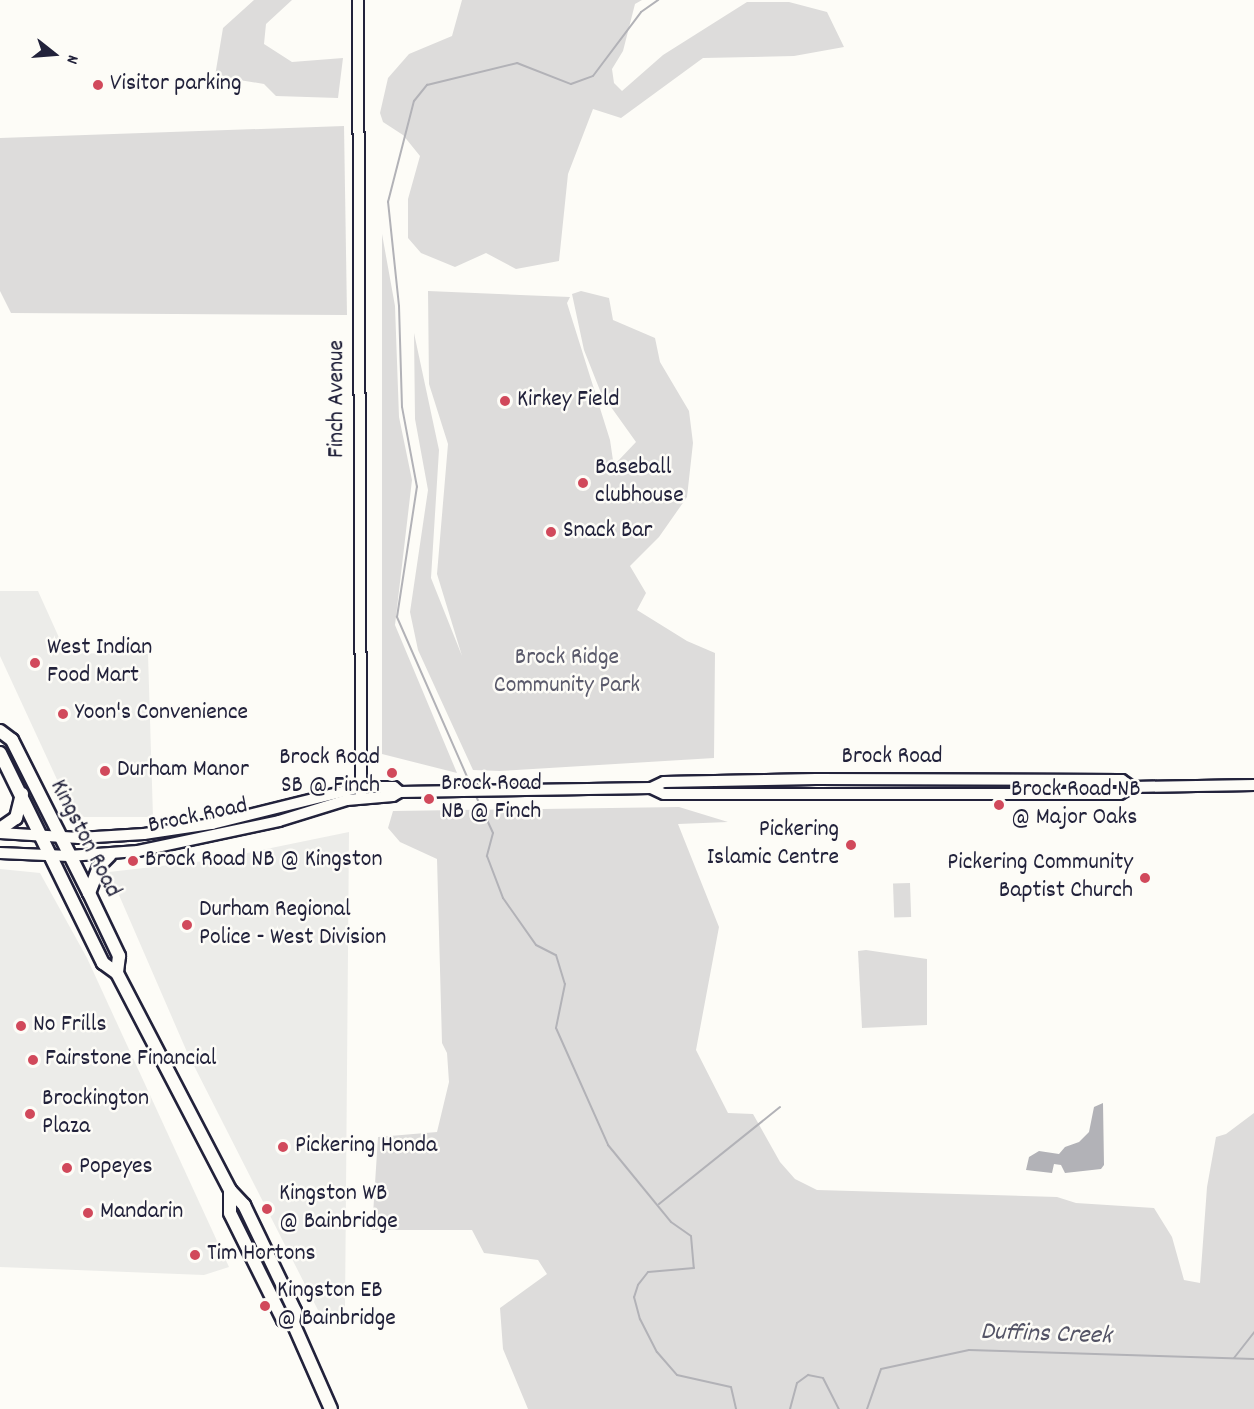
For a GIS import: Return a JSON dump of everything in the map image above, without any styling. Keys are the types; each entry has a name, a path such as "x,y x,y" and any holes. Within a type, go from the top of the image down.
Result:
{"main road":[{"name":"Finch Avenue","path":"358,0 361,793"},
{"name":"Kingston Road","path":"0,731 12,740 89,893 119,956 117,973"},
{"name":"Kingston Road","path":"0,753 103,963 117,973 230,1190 250,1215 295,1311 293,1323 331,1409"},
{"name":"Brock Road","path":"0,833 61,838 183,829 394,787 400,792 651,788 664,782 816,779 1122,780 1132,787"},
{"path":"799,793 816,779"},
{"name":"Brock Road","path":"651,788 664,794 1120,794 1132,787 1254,785"},
{"name":"Brock Road","path":"0,853 110,855 224,834 361,793"},
{"path":"0,829 16,818 22,794"},
{"path":"89,893 100,865 110,855"}],"shaded area":[{"path":"0,591 38,591 66,653 148,654 153,817 84,817 72,812 0,656"},
{"path":"349,832 345,1310 323,1320 187,1052 109,872 213,860"},
{"path":"0,869 40,873 87,958 229,1267 204,1275 0,1267"},
{"path":"1103,1103 1104,1165 1101,1169 1065,1173 1061,1165 1054,1164 1052,1173 1026,1170 1029,1157 1039,1151 1059,1154 1065,1147 1079,1142 1089,1132 1094,1107"}],"green space":[{"path":"254,0 292,0 266,24 264,44 292,62 343,58 338,98 276,96 264,84 215,76 223,28"},
{"path":"462,0 642,0 635,4 623,51 612,69 614,83 622,91 663,55 747,2 789,2 827,12 844,47 794,56 703,58 621,118 593,109 568,174 559,261 516,269 486,253 455,267 421,253 408,238 408,199 420,156 403,135 383,122 380,113 388,78 409,54 452,36"},
{"path":"344,126 347,315 11,313 0,291 0,138"},
{"path":"382,234 395,306 399,417 412,480 395,625 457,773 382,754"},
{"name":"Brock Ridge Community Park","path":"428,291 570,297 567,303 610,440 615,474 617,462 636,442 601,393 584,350 572,294 581,291 609,298 613,320 655,338 660,362 689,411 693,443 687,497 659,537 630,566 646,593 637,610 687,641 715,653 714,758 500,771 473,770 418,650 410,612 428,490 415,419 414,333 439,450 431,578 462,656 437,574 448,444 429,384"},
{"path":"679,807 728,822 678,824 719,927 696,1050 728,1113 753,1114 780,1162 795,1179 817,1190 1057,1197 1076,1203 1154,1208 1172,1237 1184,1280 1200,1283 1207,1187 1216,1137 1226,1134 1254,1113 1254,1409 528,1409 503,1349 500,1308 547,1274 538,1260 484,1253 472,1230 372,1230 378,1137 437,1132 449,1082 447,1053 442,1043 437,859 400,842 388,828 393,811"},
{"path":"910,883 911,917 894,918 893,884"},
{"path":"866,950 927,959 927,1025 862,1028 858,951"}],"waterway":[{"path":"472,788 397,617 417,487 402,407 399,306 388,202 414,101 427,85 517,63 571,84 593,76 641,12 658,0"},
{"path":"475,794 493,833 487,856 503,898 536,945 556,955 565,984 556,1028 608,1145 671,1222 691,1236 694,1268 648,1272 638,1285 634,1297 640,1319 657,1352 677,1375 731,1387 736,1409"},
{"path":"659,1204 780,1107"},
{"path":"1234,1358 1254,1332"},
{"name":"Duffins Creek","path":"867,1409 881,1369 969,1350 1254,1359"},
{"name":"Duffins Creek","path":"790,1409 797,1383 808,1375 823,1378 839,1409"}],"place":[{"name":"Visitor parking","path":"98,85"},
{"name":"Kirkey Field","path":"505,401"},
{"name":"Baseball clubhouse","path":"583,483"},
{"name":"Snack Bar","path":"551,532"},
{"name":"West Indian Food Mart","path":"35,663"},
{"name":"Yoon's Convenience","path":"63,714"},
{"name":"Durham Manor","path":"105,771"},
{"name":"Brock Road SB @ Finch","path":"392,773"},
{"name":"Brock Road NB @ Finch","path":"429,799"},
{"name":"Brock Road NB @ Major Oaks","path":"999,805"},
{"name":"Pickering Islamic Centre","path":"851,845"},
{"name":"Brock Road NB @ Kingston","path":"133,861"},
{"name":"Pickering Community Baptist Church","path":"1145,878"},
{"name":"Durham Regional Police - West Division","path":"187,925"},
{"name":"No Frills","path":"21,1026"},
{"name":"Fairstone Financial","path":"33,1060"},
{"name":"Brockington Plaza","path":"30,1114"},
{"name":"Pickering Honda","path":"283,1147"},
{"name":"Popeyes","path":"67,1168"},
{"name":"Kingston WB @ Bainbridge","path":"267,1209"},
{"name":"Mandarin","path":"88,1213"},
{"name":"Tim Hortons","path":"195,1255"},
{"name":"Kingston EB @ Bainbridge","path":"265,1306"}]}
